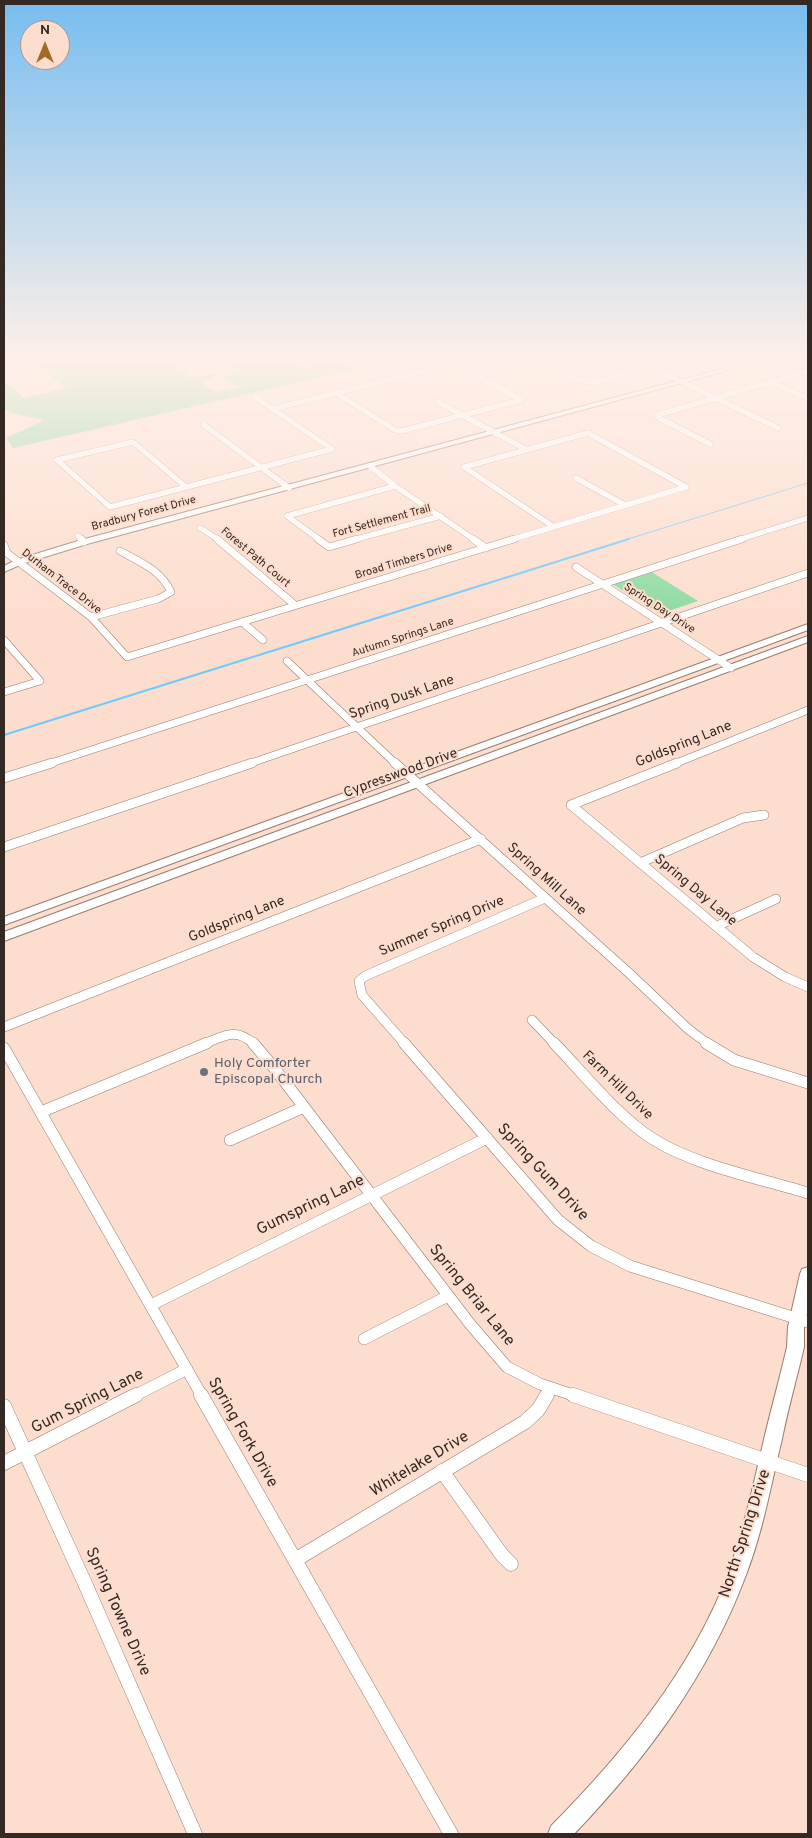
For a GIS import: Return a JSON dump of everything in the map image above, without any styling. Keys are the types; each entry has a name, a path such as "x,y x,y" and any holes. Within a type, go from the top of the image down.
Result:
{"main road":[{"name":"Bradbury Forest Drive","path":"4,570 19,562 81,539 289,488 439,448"},
{"name":"Cypresswood Drive","path":"4,921 808,627"},
{"name":"Cypresswood Drive","path":"4,937 808,639"},
{"path":"572,714 584,723"},
{"path":"185,856 193,867"},
{"name":"North Spring Drive","path":"559,1834 594,1799 642,1741 676,1692 706,1642 737,1574 769,1462 803,1321 808,1274"}],"street":[{"path":"108,448 57,460 110,506 332,450 329,448"},
{"path":"139,448 186,487"},
{"path":"235,448 289,488"},
{"path":"521,448 525,450"},
{"path":"533,448 464,467 554,527"},
{"path":"615,448 686,487"},
{"path":"370,466 395,486 486,548"},
{"path":"576,478 625,505"},
{"name":"Fort Settlement Trail","path":"395,486 286,516 329,547 441,516"},
{"name":"Broad Timbers Drive","path":"127,657 686,487"},
{"name":"Autumn Springs Lane","path":"4,778 808,518"},
{"name":"Forest Path Court","path":"200,528 211,534 295,605"},
{"name":"Durham Trace Drive","path":"4,545 7,553 91,617 127,657"},
{"path":"91,617 158,599 171,592 169,584 152,569 120,552"},
{"name":"Spring Day Drive","path":"576,567 731,668"},
{"name":"Spring Dusk Lane","path":"4,847 808,574"},
{"path":"242,622 263,640"},
{"path":"4,640 40,681 4,692"},
{"name":"Spring Mill Lane","path":"287,661 407,774 629,973 687,1028 714,1049 734,1060 808,1082"},
{"name":"Goldspring Lane","path":"571,805 808,710"},
{"name":"Spring Day Lane","path":"571,805 767,967 808,987"},
{"path":"640,863 743,818 764,815"},
{"name":"Goldspring Lane","path":"4,1027 481,839"},
{"name":"Summer Spring Drive","path":"361,990 359,981 376,970 545,898"},
{"path":"716,926 776,899"},
{"name":"Spring Gum Drive","path":"361,990 362,995 558,1220 576,1235 603,1253 630,1266 803,1321"},
{"name":"Farm Hill Drive","path":"532,1020 623,1114 652,1138 702,1162 808,1193"},
{"name":"Spring Briar Lane","path":"41,1112 231,1033 239,1033 248,1038 304,1107 448,1296 507,1367 540,1384 808,1476"},
{"name":"Spring Fork Drive","path":"4,1048 108,1234 124,1257 451,1834"},
{"path":"230,1140 304,1107"},
{"name":"Gumspring Lane","path":"150,1305 487,1138"},
{"path":"364,1339 448,1296"},
{"name":"Gum Spring Lane","path":"4,1463 186,1368"},
{"name":"Whitelake Drive","path":"295,1560 525,1422 538,1410 552,1388"},
{"name":"Spring Towne Drive","path":"4,1406 87,1588 195,1834"},
{"path":"442,1471 502,1555 512,1564"}],"green space":[{"path":"650,571 698,601 660,614 611,583"}],"waterway":[{"path":"625,540 808,483"},
{"path":"4,735 629,539"}],"place":[{"name":"Holy Comforter Episcopal Church","path":"204,1072"}]}
